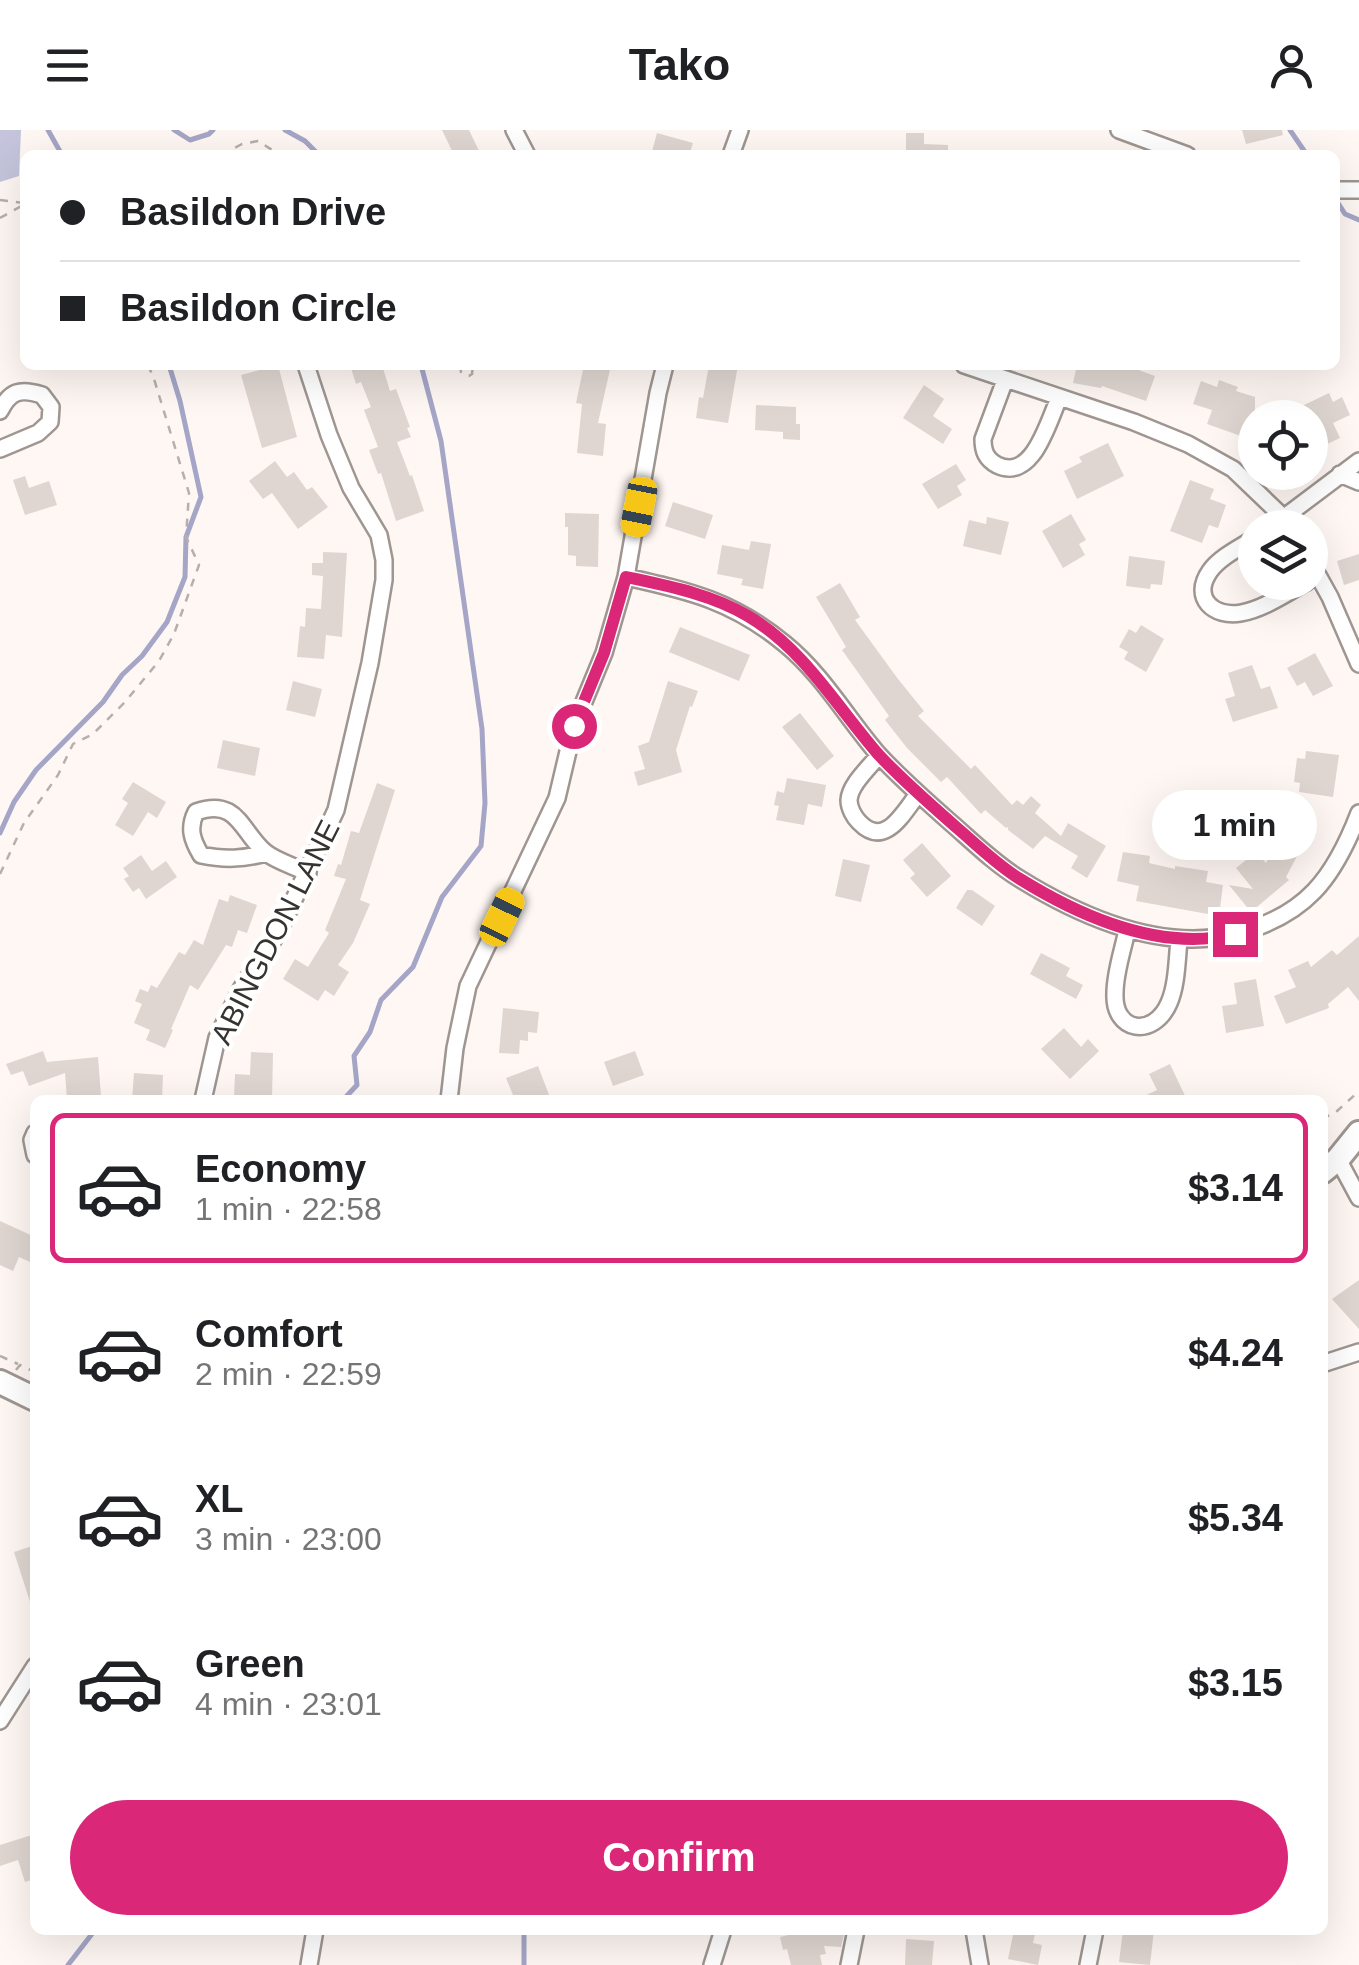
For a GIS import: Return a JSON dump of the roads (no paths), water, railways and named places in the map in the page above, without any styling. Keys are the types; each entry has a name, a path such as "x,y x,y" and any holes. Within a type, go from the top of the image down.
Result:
{"street":[{"path":"1119,130 1173,150"},
{"name":"ABINGDON LANE","path":"204,1095 217,1038 240,989 279,930 336,810 370,663 384,580 379,535 351,488 308,370"},
{"path":"450,1095 468,986 557,798 574,726 604,653 626,577 664,370"},
{"path":"978,370 1188,444 1232,469 1269,510"},
{"path":"1005,380 983,439 988,459 1000,467 1014,468 1034,455 1059,398"},
{"path":"0,411 6,399 16,392 42,394 50,407 50,422 38,433 0,449"},
{"path":"1298,510 1359,461"},
{"path":"1340,474 1359,482"},
{"path":"1238,551 1210,572 1204,586 1206,602 1214,611 1227,615 1245,613 1271,600"},
{"path":"626,577 696,592 748,616 788,646 918,794 1018,878 1128,930 1179,940 1214,939 1257,928 1298,908 1330,873 1359,813"},
{"path":"1323,600 1359,664"},
{"path":"879,754 849,800 851,811 860,822 880,832 890,829 918,794"},
{"path":"266,853 238,860 201,855 191,831 196,812 209,807 225,811 241,820 266,853 308,873"},
{"path":"1128,930 1114,994 1121,1017 1136,1028 1155,1022 1171,1000 1179,940"},
{"path":"1359,1133 1330,1166 1359,1198"},
{"path":"1328,1362 1359,1352"},
{"path":"6,1379 30,1396"},
{"path":"0,1721 30,1674"},
{"path":"309,1965 314,1935"},
{"path":"712,1965 721,1935"},
{"path":"849,1965 855,1935"},
{"path":"975,1935 980,1965"},
{"path":"1088,1965 1094,1935"}],"waterway":[{"path":"48,130 59,150"},
{"path":"174,130 190,140 213,130"},
{"path":"285,130 314,150"},
{"path":"1290,130 1304,150"},
{"path":"1340,206 1345,214 1359,220"},
{"path":"0,833 14,802 36,770 103,702 167,622 185,577 186,537 201,497 171,370"},
{"path":"348,1095 357,1085 354,1056 370,1032 381,1000 413,967 442,897 481,846 485,803 482,729 441,441 422,370"},
{"path":"68,1965 91,1935"},
{"path":"524,1935 524,1965"}]}
